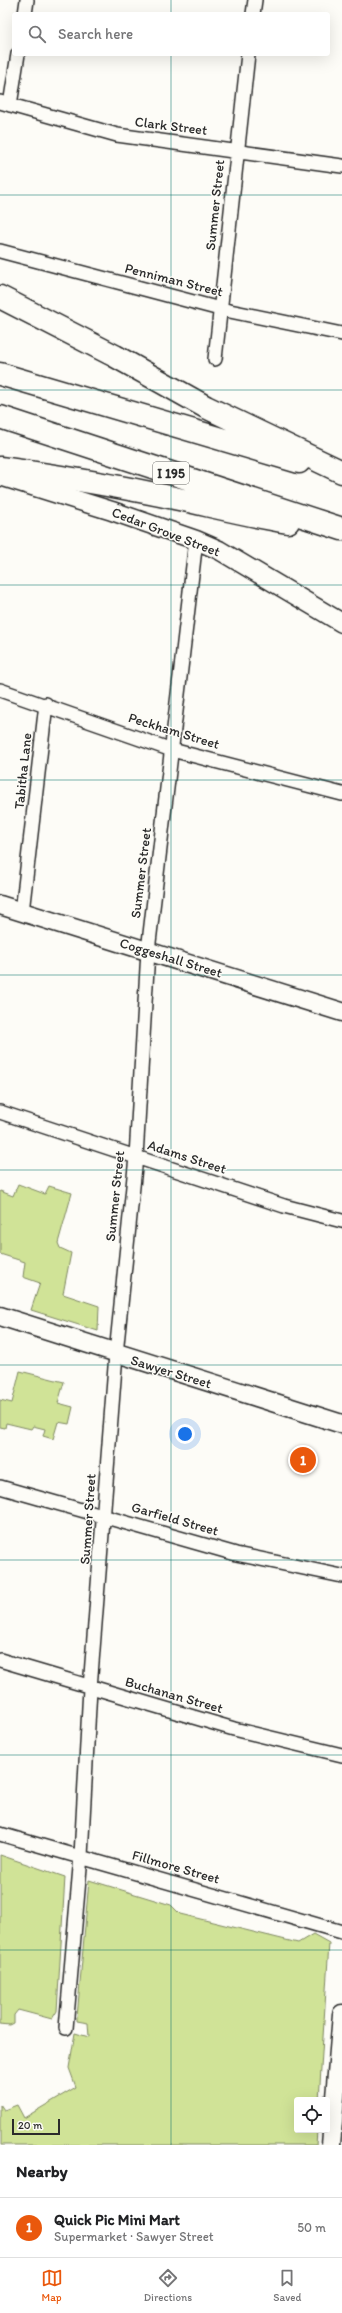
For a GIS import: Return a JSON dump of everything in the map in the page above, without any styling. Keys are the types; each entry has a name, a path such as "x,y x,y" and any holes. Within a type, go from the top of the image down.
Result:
{"highway":[{"path":"0,297 103,349 206,407 342,472"},
{"path":"0,374 209,437 342,475"},
{"name":"I 195","path":"0,417 342,530"},
{"path":"0,468 137,490 235,513 342,530"}],"street":[{"path":"25,12 27,0"},
{"path":"253,12 255,0"},
{"path":"5,104 17,56"},
{"name":"Summer Street","path":"215,359 248,56"},
{"name":"Clark Street","path":"5,104 117,135 237,150 342,166"},
{"name":"Penniman Street","path":"0,251 220,308 342,334"},
{"name":"Cedar Grove Street","path":"0,476 112,511 196,540 219,550 342,622"},
{"name":"Summer Street","path":"66,2028 81,1856 90,1688 116,1354 136,1157 148,951 196,540"},
{"name":"Peckham Street","path":"0,690 46,704 172,750 342,794"},
{"name":"Tabitha Lane","path":"22,912 46,704"},
{"name":"Coggeshall Street","path":"0,905 342,1012"},
{"name":"Adams Street","path":"0,1112 284,1206 342,1222"},
{"name":"Sawyer Street","path":"0,1316 116,1354 342,1424"},
{"name":"Garfield Street","path":"0,1487 236,1554 342,1576"},
{"name":"Buchanan Street","path":"0,1660 90,1688 234,1729 342,1755"},
{"name":"Fillmore Street","path":"0,1834 342,1932"},
{"path":"332,2145 342,2014"}],"green space":[{"path":"18,1184 45,1194 49,1186 72,1193 58,1243 60,1248 71,1253 63,1294 99,1306 98,1331 31,1310 40,1283 23,1277 25,1262 0,1254 0,1191 13,1196"},
{"path":"20,1371 64,1382 58,1403 73,1407 69,1424 58,1422 53,1439 43,1436 45,1429 33,1426 31,1429 6,1423 5,1428 0,1427 0,1400 12,1403"},
{"path":"0,1855 65,1877 57,2011 52,2019 18,2010 14,2015 14,2023 10,2025 0,2024"},
{"path":"89,1880 171,1905 180,1914 298,1943 313,1934 329,1943 319,2097 294,2097 294,2133 317,2133 316,2145 0,2145 0,2104 4,2110 17,2105 24,2118 76,2087 69,2068 75,2033 89,2037 88,2023 77,2021"}],"place":[{"name":"Quick Pic Mini Mart","path":"303,1460"}]}
